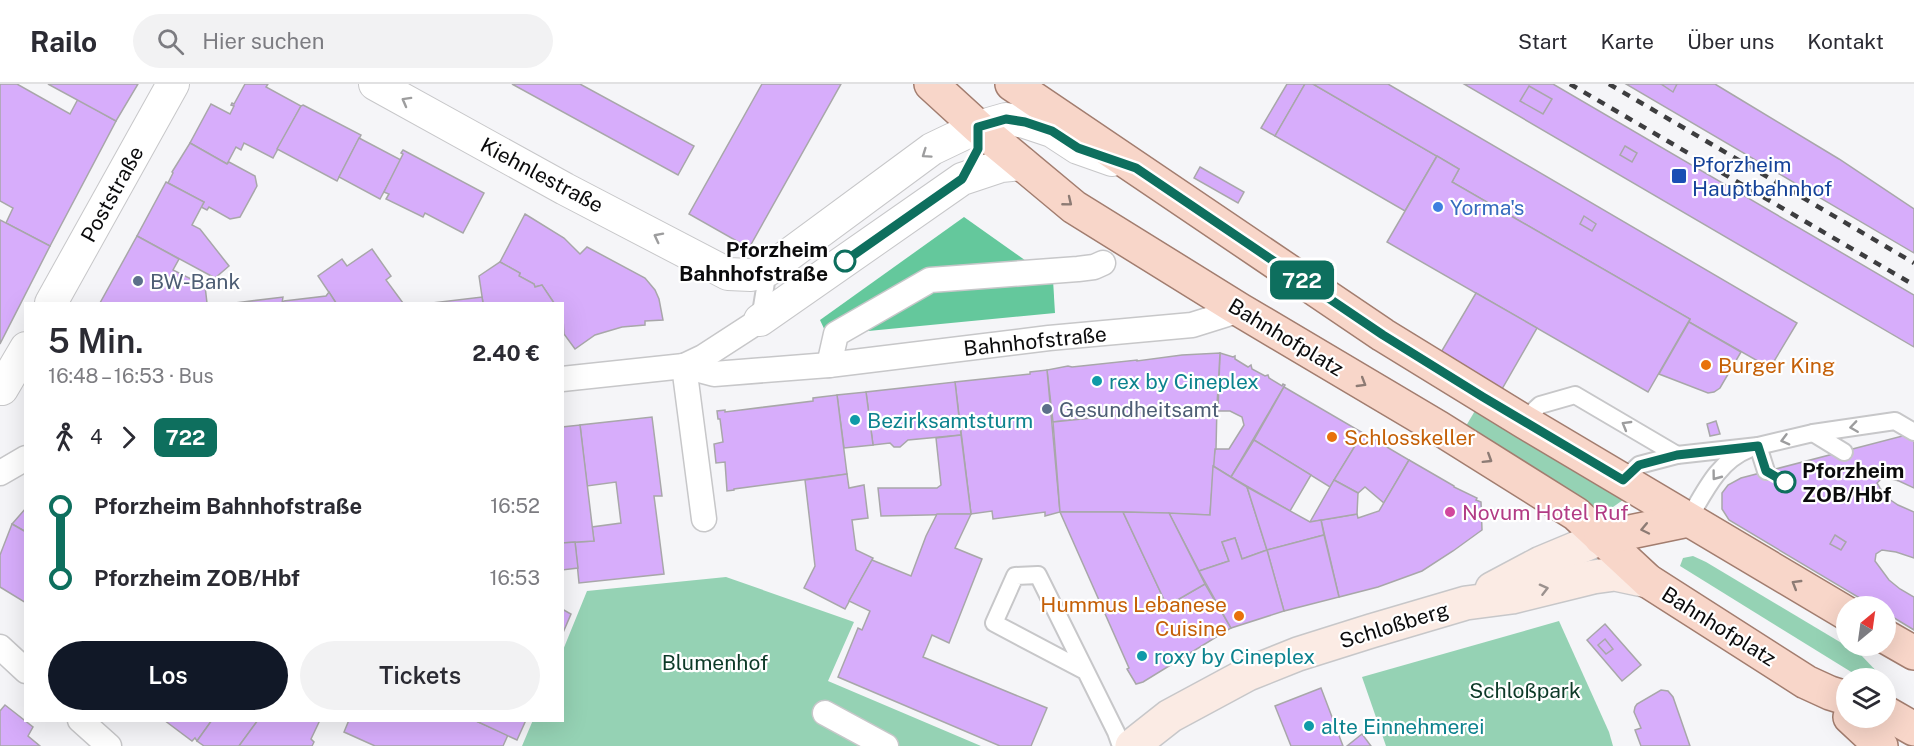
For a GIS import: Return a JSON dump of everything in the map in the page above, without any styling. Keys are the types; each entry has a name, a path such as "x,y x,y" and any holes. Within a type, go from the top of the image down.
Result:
{"main road":[{"name":"Bahnhofplatz","path":"931,84 978,127 1074,207 1576,514 1648,581 1806,682 1836,695"},
{"path":"1012,84 1383,335 1836,608"},
{"path":"1601,538 1688,520"},
{"name":"Schloßberg","path":"1466,603 1541,563 1601,538"},
{"name":"Schloßberg","path":"1132,746 1170,716 1214,691 1298,650 1466,603 1512,597 1604,575 1648,581"},
{"path":"1896,643 1914,653"},
{"path":"1806,682 1836,705"},
{"path":"1896,718 1914,729"},
{"path":"1862,728 1881,746"}],"street":[{"name":"Poststraße","path":"52,302 173,84"},
{"name":"Kiehnlestraße","path":"375,84 570,181 710,261 728,274 751,275 768,270"},
{"path":"768,270 932,149 978,127 1006,119 1025,122 1052,131 1078,148 1136,168"},
{"name":"Bahnhofstraße","path":"962,179 978,149 978,127"},
{"name":"Bahnhofstraße","path":"564,379 684,366 703,357 760,320 962,179 1001,166 1023,164"},
{"path":"829,365 836,334 930,280 1078,269 1103,263"},
{"name":"Bahnhofstraße","path":"684,366 714,374 829,365 1049,338 1192,325 1240,310"},
{"path":"1,394 24,352"},
{"path":"684,366 704,519"},
{"path":"0,473 24,459"},
{"path":"0,647 24,669"},
{"path":"825,713 886,746"},
{"path":"82,722 109,746"}],"lane":[{"path":"760,320 768,270"},
{"path":"1523,421 1540,405 1575,396 1677,455"},
{"path":"1623,480 1639,465 1677,455 1758,446 1812,433 1896,421 1914,432"},
{"path":"1812,433 1844,452"},
{"path":"1758,446 1766,471"},
{"path":"1688,520 1712,480 1724,466 1740,453 1758,446"},
{"path":"1085,671 994,623 1015,576 1038,575 1116,732 1121,746"}],"green space":[{"path":"964,217 1053,280 1055,313 827,335 820,320"},
{"path":"1476,409 1623,500 1603,514 1466,426"},
{"path":"1693,556 1706,562 1836,640 1836,656 1862,656 1873,668 1845,668 1680,566 1683,558"},
{"name":"Blumenhof","path":"726,577 854,622 828,681 981,746 522,746 532,722 564,722 564,648 587,591"},
{"name":"Schloßpark","path":"1559,621 1609,732 1613,746 1386,746 1362,677"}],"building":[{"path":"0,84 17,84 70,114 78,99 116,121 50,246 6,223 13,208 0,201"},
{"path":"48,84 138,84 116,121"},
{"path":"245,84 268,84 266,87 301,106 273,158 244,143 241,150 236,147 227,164 190,143 211,104 230,114 234,106 231,105 232,103 234,104"},
{"path":"512,84 580,84 694,146 678,175"},
{"path":"762,84 841,84 749,248 689,214"},
{"path":"1287,84 1305,84 1275,136 1261,128"},
{"path":"1305,84 1313,84 1437,156 1405,211 1275,136"},
{"path":"1313,84 1388,84 1797,323 1770,368 1689,322 1690,319 1452,182 1459,169"},
{"path":"1464,84 1553,84 1914,295 1914,347"},
{"path":"1626,84 1715,84 1839,159 1914,209 1914,253"},
{"path":"1661,84 1677,84 1673,92"},
{"path":"1529,86 1552,99 1543,114 1520,101"},
{"path":"303,105 361,135 337,181 277,149"},
{"path":"359,138 401,160 380,199 339,177"},
{"path":"190,143 227,164 229,162 255,176 257,186 240,217 230,219 209,207 207,210 201,207 204,202 168,183"},
{"path":"1625,146 1637,153 1632,162 1620,155"},
{"path":"403,150 484,193 463,233 425,213 423,217 386,199 389,194 384,192"},
{"path":"1437,156 1459,169 1452,182 1690,319 1648,392 1387,242"},
{"path":"1200,167 1244,192 1238,203 1194,178"},
{"path":"166,182 204,202 192,225 200,229 229,266 215,278 137,236"},
{"path":"525,214 564,238 580,254 587,247 645,278 659,299 663,320 645,321 645,325 622,327 595,335 575,349 564,334 564,302 553,302 542,285 535,287 534,284 519,276 520,273 500,262"},
{"path":"1584,216 1596,224 1592,231 1580,224"},
{"path":"0,220 50,246 0,344"},
{"path":"137,236 179,259 173,270 205,286 207,302 101,302"},
{"path":"372,249 391,276 386,280 402,302 335,302 318,276 342,259 347,266"},
{"path":"500,262 520,273 519,276 534,284 535,287 542,285 553,302 483,302 479,276"},
{"path":"329,292 335,302 283,302 284,301 326,296"},
{"path":"1476,293 1537,328 1502,389 1440,354"},
{"path":"283,297 282,302 243,302"},
{"path":"482,297 483,302 440,302"},
{"path":"1689,322 1741,352 1720,388 1714,392 1708,393 1659,374"},
{"path":"1220,353 1235,356 1235,359 1248,367 1251,365 1252,369 1265,376 1268,375 1282,386 1285,385 1231,477 1213,466 1215,449 1229,449 1244,425 1242,417 1230,411 1218,411"},
{"path":"1220,353 1217,405 1053,422 1047,370 1068,366"},
{"path":"1047,370 1060,512 1045,516 1045,512 993,519 992,511 971,514 955,382"},
{"path":"955,382 961,435 908,440 900,447 894,447 890,443 873,445 866,392"},
{"path":"1284,387 1363,433 1330,487 1254,440"},
{"name":"Bezirksamtsturm","path":"866,392 873,445 844,448 837,395"},
{"path":"837,395 847,474 727,491 725,462 716,463 714,444 723,442 717,411 725,410 725,412 813,401 813,398"},
{"path":"1217,405 1210,515 1060,512 1053,422"},
{"path":"652,417 662,496 654,496 664,574 579,583 575,542 594,541 592,527 621,523 616,482 587,486 580,425"},
{"path":"1716,421 1720,434 1710,436 1707,424"},
{"path":"580,425 594,541 564,543 564,427"},
{"path":"1363,433 1409,460 1384,503 1365,487 1358,493 1334,480"},
{"path":"1914,433 1914,488 1888,478 1882,478 1877,483 1889,499 1914,512 1914,558 1882,550 1876,554 1875,561 1889,580 1914,597 1914,630 1896,619 1896,596 1856,596 1729,520 1722,509 1722,493 1728,485 1741,478"},
{"path":"961,435 971,514 881,516 878,488 937,488 941,485 936,438"},
{"path":"1254,440 1311,475 1290,511 1231,477"},
{"path":"1409,460 1477,498 1476,500 1481,502 1482,530 1422,571 1378,587 1339,597 1321,520 1357,514 1358,518 1379,511"},
{"path":"1213,466 1247,487 1267,550 1242,559 1235,538 1222,542 1229,561 1199,571 1169,513 1210,515"},
{"path":"847,474 849,488 864,485 868,518 852,520 856,550 873,558 845,609 804,588 815,566 805,480"},
{"path":"1334,480 1358,493 1357,514 1310,522"},
{"path":"1247,487 1310,522 1321,520 1324,535 1267,550"},
{"path":"24,510 24,531 12,524"},
{"path":"1060,512 1123,512 1167,606 1205,584 1231,628 1143,682 1136,684 1127,669 1129,668"},
{"path":"1123,512 1169,513 1205,584 1167,606"},
{"path":"937,514 971,514 955,548 982,559 949,643 932,635 923,657 1047,708 1031,746 1000,746 838,677 858,628 862,630 870,611 849,601 872,560 911,576"},
{"path":"12,524 24,531 24,602 0,587 0,555"},
{"path":"1324,535 1339,597 1284,611 1267,550"},
{"path":"1835,535 1846,542 1841,550 1830,544"},
{"path":"1235,538 1242,559 1267,550 1284,611 1231,628 1199,571 1229,561 1222,542"},
{"path":"575,542 578,568 564,570 564,543"},
{"path":"564,610 571,614 564,630"},
{"path":"1605,624 1641,665 1622,681 1587,640"},
{"path":"1605,639 1613,649 1606,654 1598,645"},
{"name":"alte Einnehmerei","path":"1321,688 1343,746 1291,746 1275,706"},
{"path":"1661,690 1668,691 1673,697 1690,746 1641,746 1635,730 1641,728 1634,712 1635,707"},
{"path":"5,705 33,727 28,736 40,746 0,746 0,711"},
{"path":"167,722 211,722 197,741 195,738 192,741"},
{"path":"211,722 257,722 239,746 204,746 197,741"},
{"path":"257,722 319,722 311,739 314,742 312,746 239,746"},
{"path":"348,722 479,722 508,735 503,746 375,746 344,732"},
{"path":"478,722 525,722 517,740"},
{"path":"1362,734 1371,746 1347,746"}],"railway":[{"path":"1570,84 1914,285"},
{"path":"1609,84 1914,263"}],"bus line":[{"name":"722","path":"845,261 962,179 978,149 978,127 1006,119 1025,122 1052,131 1070,144 1087,152 1136,168 1383,335 1623,480 1639,465 1677,455 1758,446 1766,471 1785,482"}],"place":[{"name":"Pforzheim Hauptbahnhof","path":"1679,176"},
{"name":"Yorma's","path":"1438,207"},
{"name":"Pforzheim Bahnhofstraße","path":"845,261"},
{"name":"BW-Bank","path":"138,281"},
{"name":"Burger King","path":"1706,365"},
{"name":"rex by Cineplex","path":"1097,381"},
{"name":"Gesundheitsamt","path":"1047,409"},
{"name":"Bezirksamtsturm","path":"855,420"},
{"name":"Schlosskeller","path":"1332,437"},
{"name":"Pforzheim ZOB/Hbf","path":"1785,482"},
{"name":"Novum Hotel Ruf","path":"1450,512"},
{"name":"Hummus Lebanese Cuisine","path":"1239,616"},
{"name":"roxy by Cineplex","path":"1142,656"},
{"name":"alte Einnehmerei","path":"1309,726"}]}
